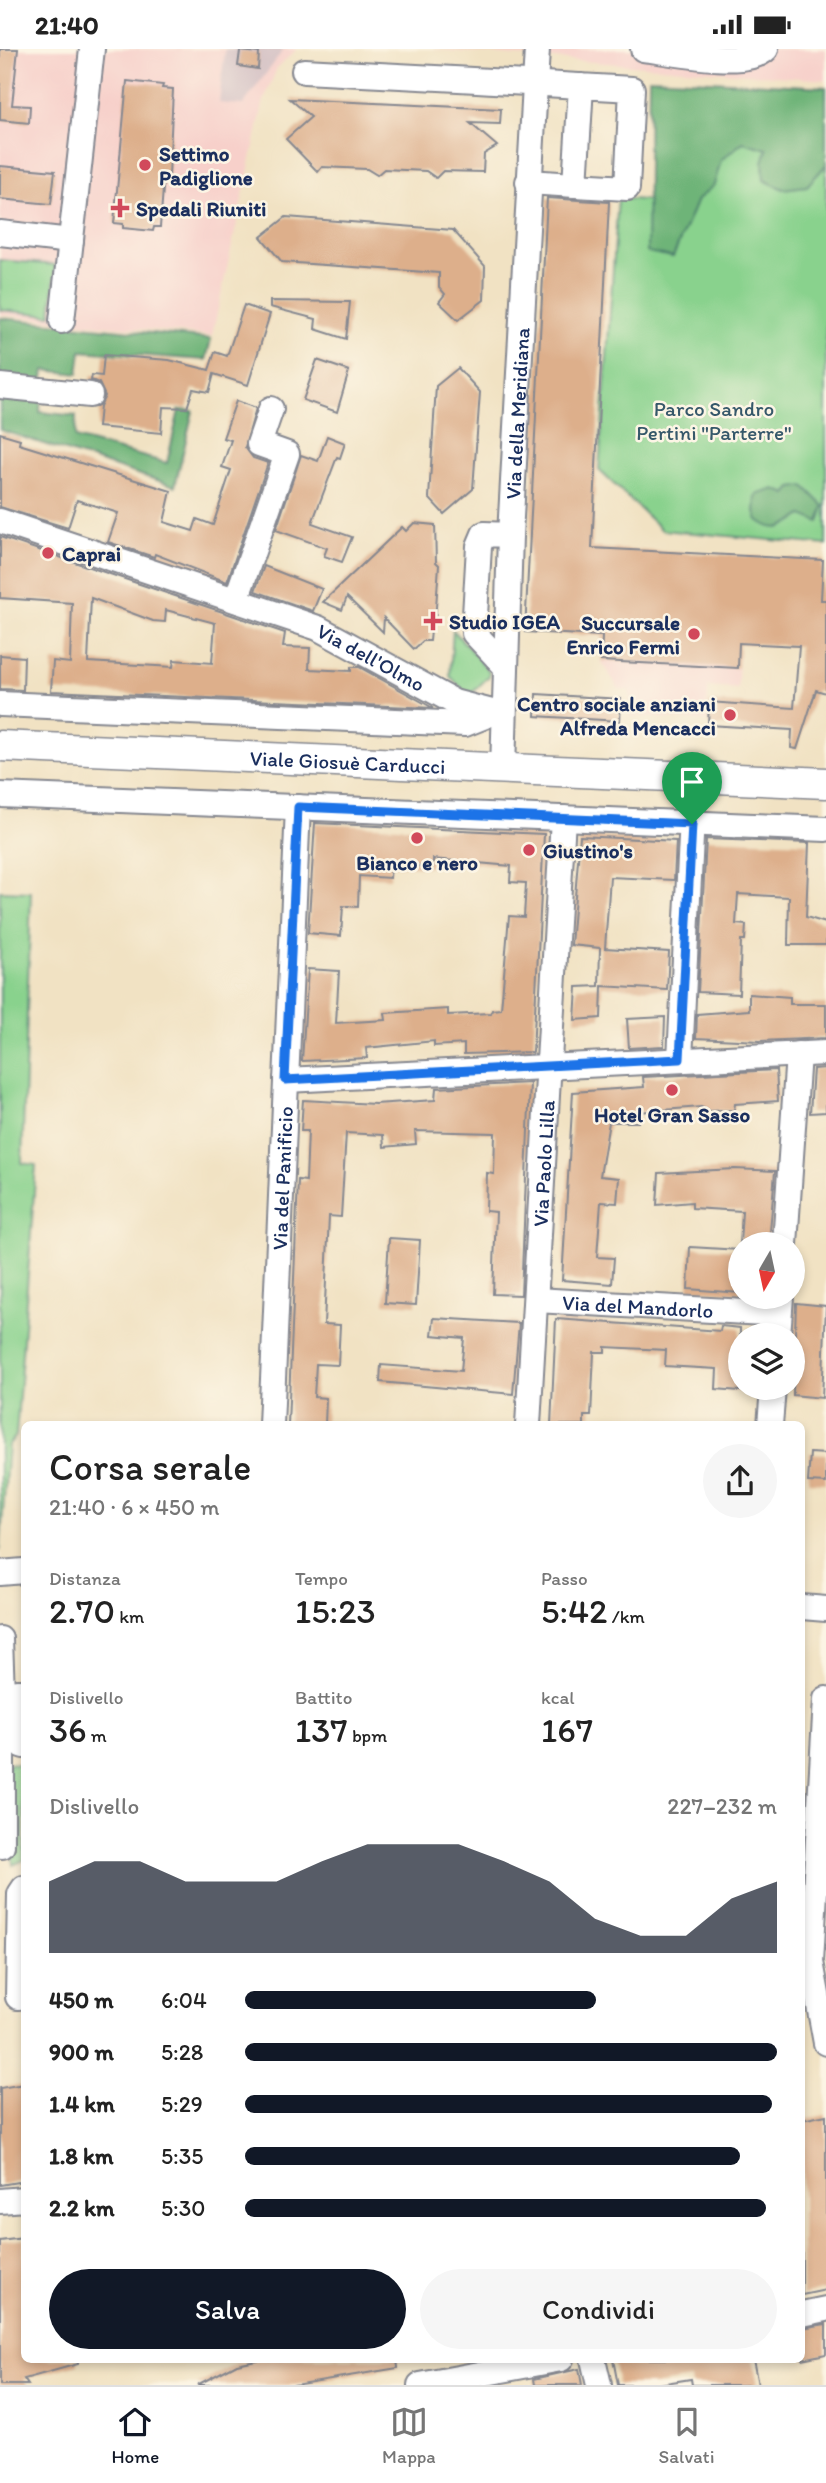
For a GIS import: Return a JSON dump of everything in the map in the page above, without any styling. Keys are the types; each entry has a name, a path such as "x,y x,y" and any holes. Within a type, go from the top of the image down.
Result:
{"main road":[{"name":"Viale Giosuè Carducci","path":"0,746 826,783"}],"street":[{"path":"62,321 92,49"},
{"path":"643,49 738,59 755,58 766,49"},
{"name":"Via della Meridiana","path":"503,770 498,714 505,666 510,535 544,84 537,53"},
{"path":"304,71 632,89 627,188 535,183"},
{"path":"575,185 581,86"},
{"path":"0,233 71,241"},
{"path":"0,386 90,395"},
{"path":"236,600 287,454 260,444 271,409"},
{"name":"Via dell'Olmo","path":"0,521 318,628 454,702 498,714"},
{"name":"Viale Giosuè Carducci","path":"0,704 465,724 498,714"},
{"path":"680,1059 694,777"},
{"path":"0,795 692,824 825,835"},
{"name":"Via del Panificio","path":"271,1421 298,807"},
{"name":"Via Paolo Lilla","path":"528,1421 563,818"},
{"path":"285,1080 826,1053"},
{"path":"786,1232 798,1054"},
{"name":"Via del Mandorlo","path":"536,1300 779,1315"},
{"path":"771,1421 773,1400"},
{"path":"0,1573 21,1571"},
{"path":"805,1607 826,1609"},
{"path":"0,1639 21,1745"},
{"path":"2,1846 10,1685"},
{"path":"826,1699 809,1828 813,1970 826,2043"},
{"path":"14,2000 15,1891"},
{"path":"0,2201 21,2199"},
{"path":"805,2313 826,2309"},
{"path":"421,2385 539,2363"},
{"path":"594,2363 599,2385"}],"shaded area":[{"name":"Spedali Riuniti","path":"0,49 297,49 277,68 264,100 212,336 0,315"},
{"path":"225,49 284,49 243,105 219,103"},
{"path":"431,49 826,49 826,80 529,57"},
{"name":"Succursale Enrico Fermi","path":"529,545 823,560 818,647 739,643 738,689 708,687 707,721 629,716 630,691 619,689 601,661 602,636 525,632"}],"green space":[{"path":"649,78 826,87 826,165 807,186 783,189 764,180 763,162 767,149 743,142 721,160 714,185 697,200 673,257 647,252"},
{"name":"Parco Sandro Pertini \"Parterre\"","path":"667,82 826,94 826,545 662,530 599,470 618,198 657,201"},
{"path":"0,260 56,265 51,315 0,310"},
{"path":"0,318 211,339 206,360 81,351 78,374 44,370 42,386 0,382"},
{"path":"0,393 41,397 40,412 76,416 75,438 167,463 179,410 193,411 175,486 0,430"},
{"path":"804,486 824,506 819,522 803,515 777,528 758,520 755,512 756,495 775,489 787,494 792,488"},
{"path":"453,630 489,671 489,676 469,696 450,676"},
{"path":"0,891 31,892 22,1163 36,1165 16,1436 8,1445 0,1551"},
{"path":"8,1763 21,1765 21,1861 13,1865"}],"building":[{"path":"0,49 18,49 12,105 30,106 29,123 0,120"},
{"path":"240,51 259,53 258,69 238,66"},
{"name":"Settimo Padiglione","path":"127,81 163,85 162,88 173,89 169,176 164,176 160,227 154,227 153,231 123,228 123,224 114,223"},
{"path":"290,99 501,109 500,124 470,123 497,146 484,154 483,172 443,171 436,178 426,171 384,169 377,175 367,169 322,167 318,172 286,139 311,117"},
{"path":"0,166 55,171 51,204 0,199"},
{"path":"547,198 609,202 592,548 823,560 821,600 826,600 826,693 816,690 797,749 791,748 792,730 708,725 709,702 794,708 799,646 739,643 738,668 601,661 602,636 525,632"},
{"path":"286,217 453,230 485,266 484,300 458,320 439,302 445,294 439,287 439,273 282,262 261,237"},
{"path":"270,301 350,302 346,339 315,329 316,319 270,307"},
{"path":"244,305 270,314 248,385 214,374 209,392 193,389 187,408 163,407 161,433 98,427 100,406 105,396 99,383 91,380 92,375 102,376 104,355 169,360 209,370 215,352 227,356"},
{"path":"317,360 349,371 337,412 303,400"},
{"path":"458,368 480,392 473,489 444,514 429,498 436,386"},
{"path":"236,401 256,408 245,447 253,458 268,463 227,582 155,554 154,557 108,542 118,513 77,500 68,528 0,507 0,433 20,439 19,444 171,491 164,522 193,531 197,519 213,525 231,470 222,467 231,440 223,438"},
{"path":"327,436 345,443 312,523 352,537 342,562 324,556 327,548 276,530 301,455 318,461"},
{"path":"414,523 435,525 436,562 439,565 435,621 432,620 430,641 423,641 414,649 384,618 383,632 347,597 342,610 323,602 402,527 406,531"},
{"path":"0,537 285,633 283,647 310,648 309,669 351,671 351,667 359,667 433,708 51,691 53,661 70,663 72,603 0,598","holes":["91,598 153,621 165,622 166,610 215,623 212,663 174,660 173,667 88,662"]},
{"path":"264,566 322,589 313,611 255,591"},
{"path":"0,655 24,657 23,690 0,689"},
{"path":"536,694 621,699 620,721 535,716"},
{"path":"315,823 544,834 533,1052 464,1054 464,1044 434,1046 434,1041 366,1048 367,1058 302,1061 308,969 339,971 336,1023 386,1020 385,1013 448,1009 448,1015 491,1013 492,1010 501,1009 509,916 524,917 526,883 510,882 511,866 433,859 433,867 391,865 390,878 359,876 358,907 343,906 341,936 308,933"},
{"path":"580,836 676,841 674,880 610,877 605,948 669,952 667,990 602,986 601,1018 575,1020 577,987 599,986 600,948 571,945"},
{"path":"706,839 809,843 806,917 826,923 826,945 788,945 789,897 738,894 736,924 746,925 745,940 741,940 739,994 698,992"},
{"path":"749,994 790,997 790,1004 826,1004 826,1038 760,1041 696,1038 697,1014 749,1010"},
{"path":"665,1017 664,1046 629,1048 627,1019"},
{"path":"826,1068 826,1112 810,1113 813,1069"},
{"path":"776,1070 778,1101 735,1104 734,1110 710,1111 701,1107 638,1112 638,1122 609,1122 600,1176 619,1178 617,1203 601,1202 597,1257 614,1258 612,1284 562,1280 573,1092 644,1087 643,1077"},
{"path":"530,1083 521,1295 493,1294 496,1212 486,1211 487,1173 494,1174 495,1133 415,1131 416,1144 384,1147 383,1135 346,1133 341,1217 329,1216 324,1324 340,1325 338,1365 316,1364 314,1397 326,1398 325,1421 288,1421 298,1180 306,1181 308,1131 301,1131 303,1100 375,1104 435,1100 436,1088"},
{"path":"735,1169 775,1171 770,1232 741,1232 742,1211 692,1208 692,1202 657,1205 659,1173"},
{"path":"389,1238 420,1240 416,1305 385,1303"},
{"path":"690,1247 728,1249 728,1292 688,1289"},
{"path":"805,1304 826,1306 822,1398 805,1396 805,1323 795,1323 796,1309 805,1309"},
{"path":"434,1318 519,1323 513,1394 380,1382 381,1365 461,1371 464,1338 432,1335"},
{"path":"556,1319 720,1331 721,1326 728,1327 728,1390 716,1389 717,1369 665,1366 666,1350 605,1347 605,1352 594,1352 591,1416 584,1416 584,1421 551,1421"},
{"path":"810,1453 826,1454 826,1483 808,1482"},
{"path":"21,2084 21,2182 0,2185 0,2088"},
{"path":"826,2115 826,2290 805,2294 805,2119"},
{"path":"21,2238 21,2363 78,2363 24,2379 28,2385 0,2385 0,2241"},
{"path":"826,2324 826,2354 805,2358 805,2328"},
{"path":"397,2363 398,2368 294,2385 197,2385 237,2364"},
{"path":"614,2363 754,2363 758,2385 692,2385 691,2379 653,2385 618,2385"},
{"path":"579,2369 582,2385 535,2385 534,2379"}],"place":[{"name":"Settimo Padiglione","path":"145,165"},
{"name":"Spedali Riuniti","path":"120,208"},
{"name":"Caprai","path":"48,553"},
{"name":"Studio IGEA","path":"433,621"},
{"name":"Succursale Enrico Fermi","path":"694,634"},
{"name":"Centro sociale anziani Alfreda Mencacci","path":"730,715"},
{"name":"Bianco e nero","path":"417,838"},
{"name":"Giustino's","path":"529,850"},
{"name":"Hotel Gran Sasso","path":"672,1090"}],"route":[{"path":"298,807 692,824 680,1059 285,1080 298,807"}]}
